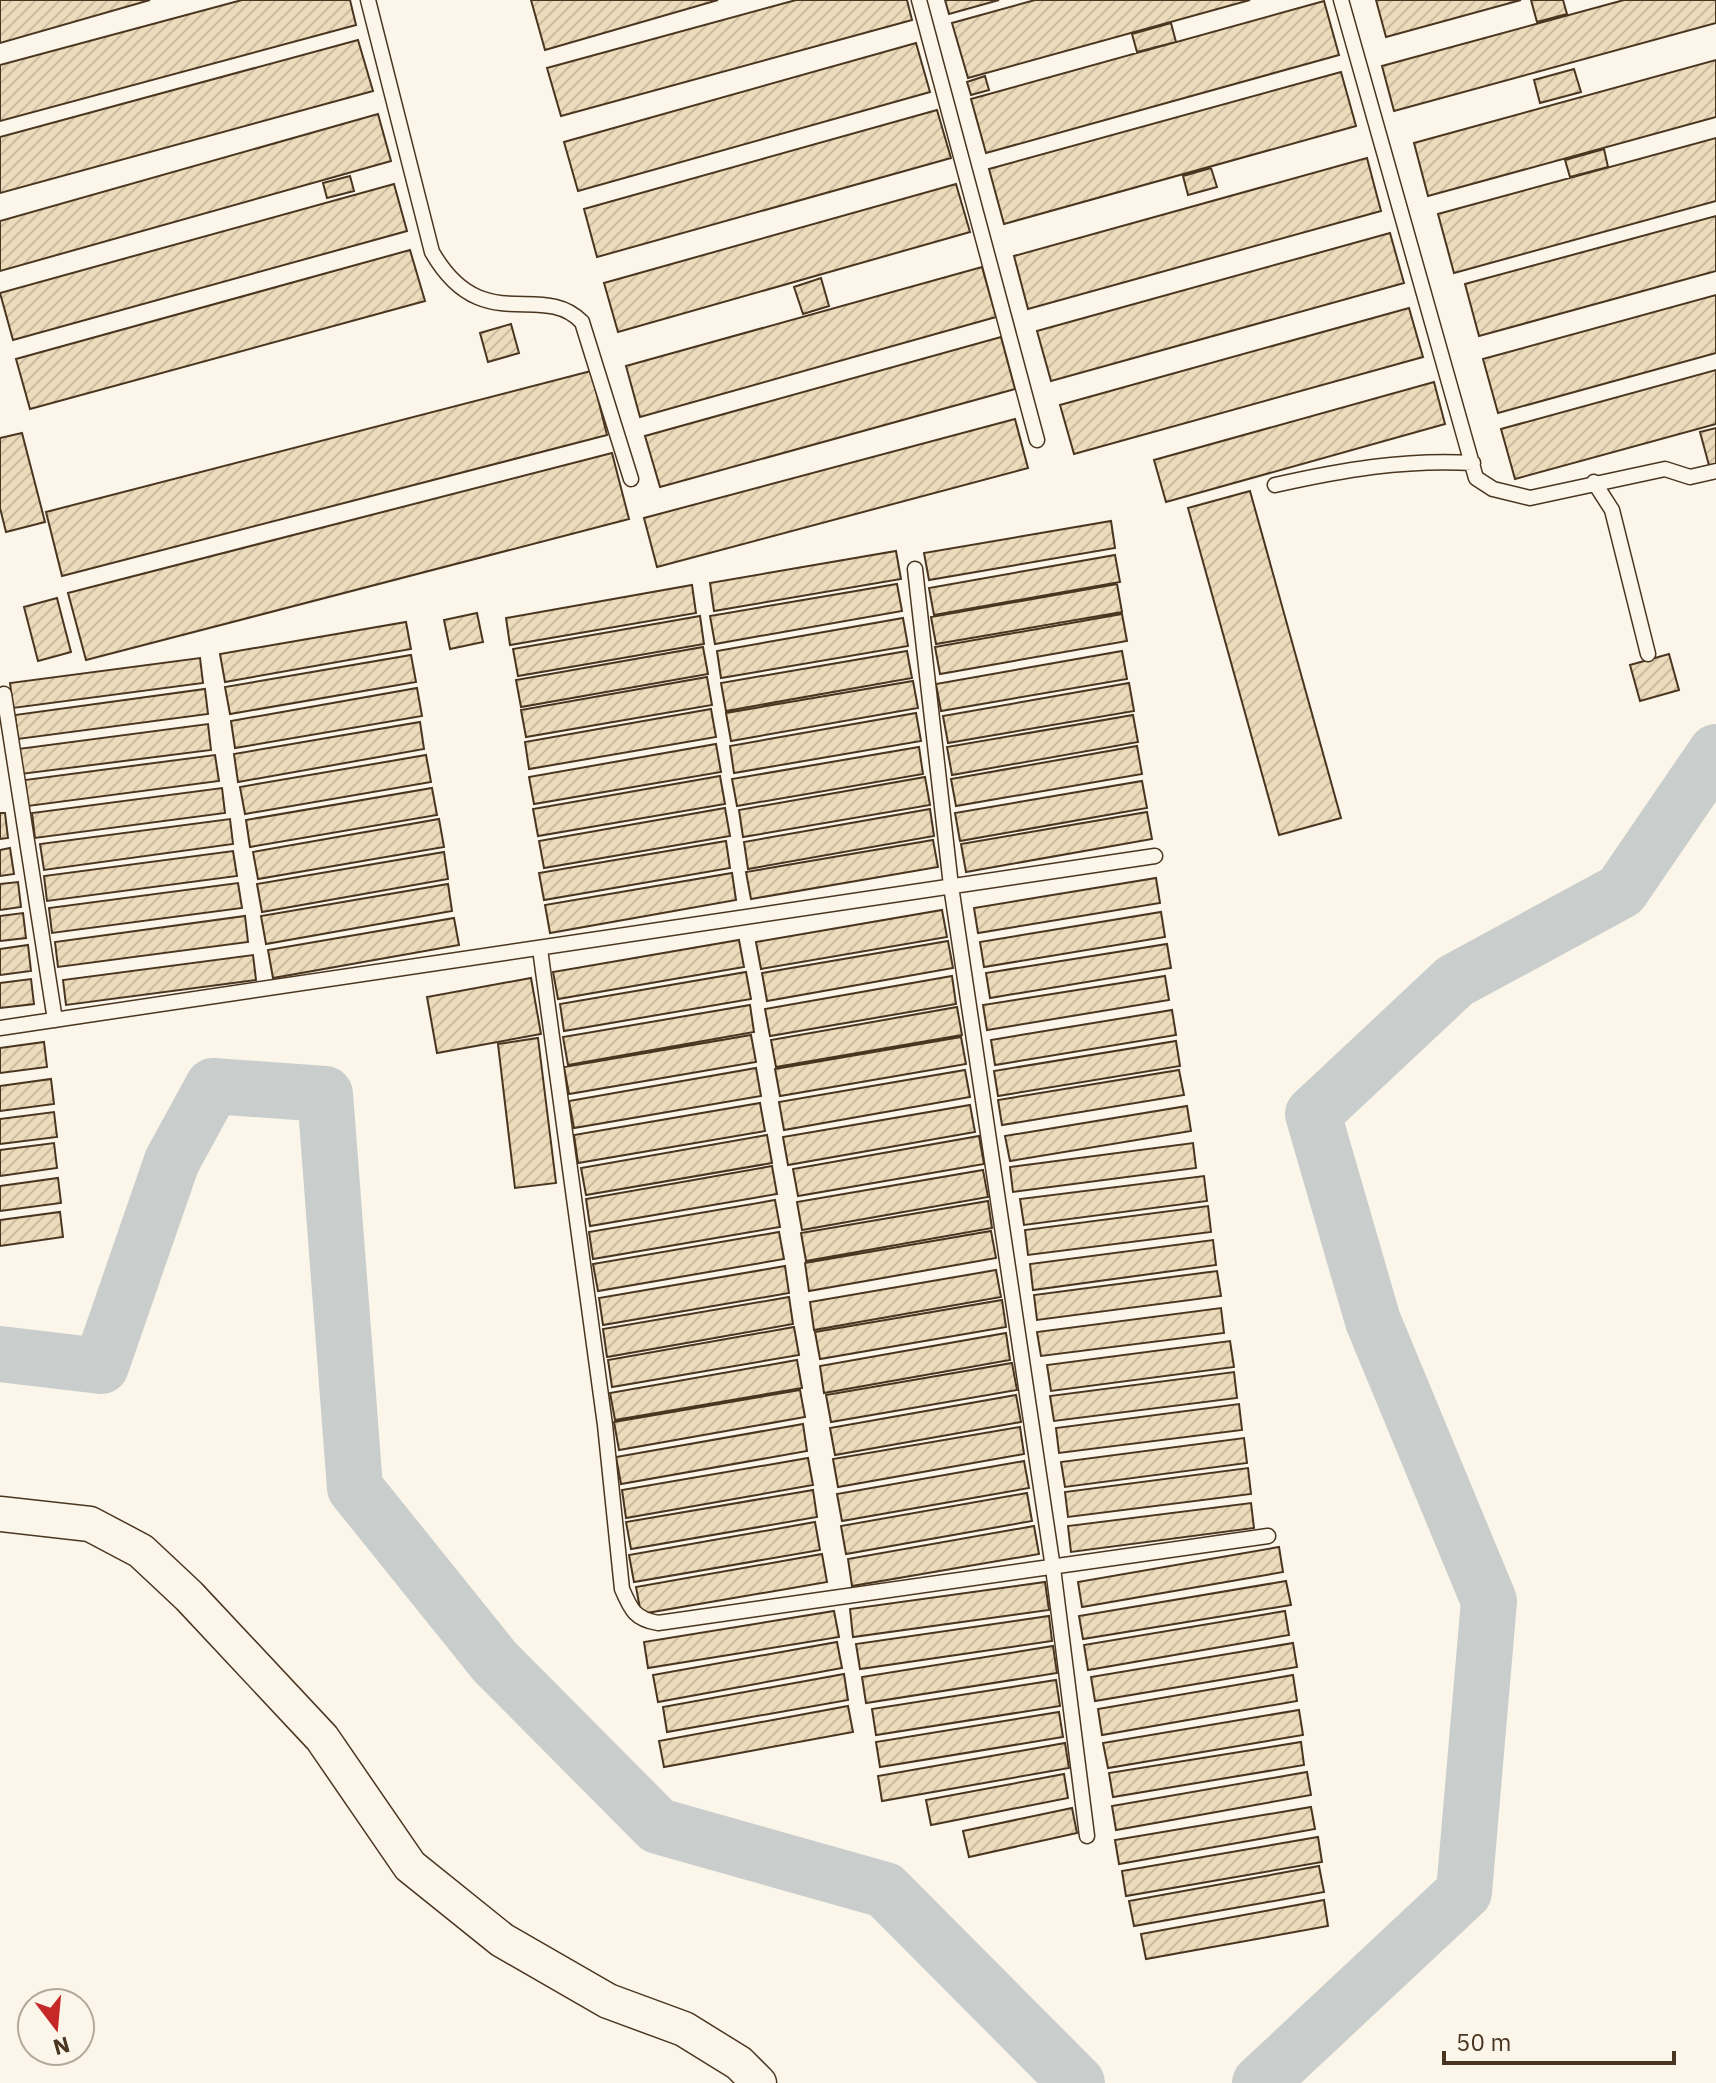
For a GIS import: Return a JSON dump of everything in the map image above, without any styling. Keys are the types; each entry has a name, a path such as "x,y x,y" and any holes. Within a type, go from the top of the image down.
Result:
{"street":[{"path":"0,1514 90,1524 141,1551 189,1596 322,1738 410,1866 502,1940 608,2001 684,2029 739,2063 759,2083"}],"lane":[{"path":"368,0 432,252 446,277 461,291 492,303 566,311 582,322 631,479"},
{"path":"919,0 1037,440"},
{"path":"1341,0 1476,478 1493,489 1530,498 1665,469 1690,477 1716,471"},
{"path":"1275,485 1361,465 1424,460 1473,463"},
{"path":"1594,482 1612,510 1648,654"},
{"path":"915,569 951,886 1053,1568 1087,1836"},
{"path":"4,694 55,1020"},
{"path":"0,1028 1155,856"},
{"path":"540,949 605,1425 622,1589 631,1611 641,1620 658,1623 1268,1536"}],"building":[{"path":"0,0 150,0 0,43"},
{"path":"242,0 350,0 356,25 0,121 0,65"},
{"path":"531,0 718,0 545,50"},
{"path":"796,0 907,0 912,20 561,116 547,68"},
{"path":"945,0 999,0 949,14"},
{"path":"1035,0 1250,0 968,78 952,23"},
{"path":"1376,0 1521,0 1386,37"},
{"path":"1531,0 1563,0 1567,14 1537,22"},
{"path":"1624,0 1716,0 1716,23 1394,111 1382,66"},
{"path":"1324,1 1339,55 986,153 971,99"},
{"path":"1171,23 1176,42 1137,52 1132,34"},
{"path":"358,40 373,91 0,193 0,137"},
{"path":"916,43 930,92 578,191 564,142"},
{"path":"1716,60 1716,117 1428,196 1414,143"},
{"path":"1574,69 1581,92 1540,103 1534,80"},
{"path":"1341,72 1356,126 1004,224 989,169"},
{"path":"985,76 989,90 971,95 967,82"},
{"path":"937,110 951,158 597,257 584,209"},
{"path":"378,114 391,161 0,271 0,221"},
{"path":"1716,138 1716,201 1454,273 1438,214"},
{"path":"1604,149 1608,167 1570,177 1565,160"},
{"path":"1367,158 1381,211 1028,309 1014,256"},
{"path":"1211,168 1217,187 1188,195 1183,176"},
{"path":"350,176 354,191 327,198 323,183"},
{"path":"394,184 407,231 13,340 0,293"},
{"path":"956,184 970,232 618,332 604,283"},
{"path":"1716,216 1716,271 1479,336 1465,284"},
{"path":"1390,233 1404,283 1051,381 1037,331"},
{"path":"410,250 425,301 30,409 16,359"},
{"path":"982,267 996,317 640,417 626,366"},
{"path":"821,278 829,306 803,314 794,287"},
{"path":"1716,295 1716,353 1498,413 1483,359"},
{"path":"1409,308 1423,357 1074,454 1060,405"},
{"path":"511,324 519,353 488,362 480,333"},
{"path":"1001,337 1015,389 660,487 645,436"},
{"path":"1716,370 1716,424 1515,479 1501,429"},
{"path":"591,371 607,435 62,576 46,512"},
{"path":"1434,382 1445,424 1166,502 1154,460"},
{"path":"1015,419 1028,468 657,567 644,518"},
{"path":"1716,428 1716,467 1710,469 1700,432"},
{"path":"22,433 45,522 6,532 0,508 0,438"},
{"path":"612,453 629,519 86,660 68,593"},
{"path":"1250,491 1341,818 1279,835 1188,508"},
{"path":"1111,521 1115,548 929,580 924,553"},
{"path":"896,551 901,579 714,611 710,583"},
{"path":"1115,555 1120,582 934,615 929,588"},
{"path":"897,584 902,611 715,644 710,616"},
{"path":"1117,584 1122,612 936,644 931,617"},
{"path":"692,585 696,613 510,645 506,618"},
{"path":"57,598 71,652 38,661 24,607"},
{"path":"477,613 483,642 450,649 444,620"},
{"path":"1122,614 1127,641 940,674 935,647"},
{"path":"700,616 704,644 518,676 513,649"},
{"path":"903,618 908,646 721,678 717,651"},
{"path":"406,622 411,649 225,682 220,654"},
{"path":"703,647 708,674 521,707 516,680"},
{"path":"907,651 912,678 726,711 721,683"},
{"path":"1122,651 1127,679 941,711 936,684"},
{"path":"1669,654 1679,690 1640,701 1630,665"},
{"path":"411,655 416,682 230,714 225,687"},
{"path":"200,658 203,683 13,708 10,683"},
{"path":"707,677 712,705 526,737 521,710"},
{"path":"913,681 918,708 731,741 726,713"},
{"path":"1129,683 1134,711 948,743 943,716"},
{"path":"417,688 422,716 235,748 231,721"},
{"path":"205,689 208,714 18,739 15,715"},
{"path":"711,709 716,737 529,769 525,742"},
{"path":"916,713 921,741 734,773 730,746"},
{"path":"1133,715 1138,742 952,775 947,747"},
{"path":"420,722 424,749 238,782 234,754"},
{"path":"208,724 211,750 21,774 18,749"},
{"path":"716,744 721,772 534,804 529,777"},
{"path":"1137,746 1142,774 956,806 951,779"},
{"path":"919,747 923,774 737,806 732,779"},
{"path":"215,755 219,781 28,806 25,780"},
{"path":"426,755 431,782 245,814 240,787"},
{"path":"720,776 725,804 538,836 533,809"},
{"path":"925,777 930,805 743,837 739,810"},
{"path":"1142,781 1147,808 960,841 955,813"},
{"path":"222,788 225,813 35,838 32,813"},
{"path":"432,788 437,815 250,847 246,820"},
{"path":"725,808 730,836 544,868 539,841"},
{"path":"930,809 934,836 748,869 744,842"},
{"path":"1147,812 1152,839 966,872 961,844"},
{"path":"0,813 5,813 8,838 0,839"},
{"path":"230,819 233,844 44,870 40,844"},
{"path":"439,819 444,847 258,879 253,852"},
{"path":"933,840 938,867 751,899 746,872"},
{"path":"726,841 730,868 544,900 539,873"},
{"path":"10,848 14,874 0,876 0,850"},
{"path":"233,851 237,876 47,901 44,876"},
{"path":"444,852 448,879 262,912 257,884"},
{"path":"732,873 736,900 550,933 545,905"},
{"path":"1156,878 1160,903 978,933 974,908"},
{"path":"18,882 21,907 0,910 0,884"},
{"path":"238,883 242,908 52,933 49,908"},
{"path":"448,884 452,911 266,944 261,916"},
{"path":"942,910 947,937 761,969 756,942"},
{"path":"1161,912 1165,937 984,967 980,942"},
{"path":"23,913 26,938 0,941 0,916"},
{"path":"245,916 248,942 58,967 55,942"},
{"path":"454,918 459,945 273,978 268,950"},
{"path":"739,940 744,967 558,999 553,972"},
{"path":"948,941 953,968 767,1001 762,973"},
{"path":"1167,944 1171,968 990,998 986,973"},
{"path":"28,945 31,971 0,975 0,949"},
{"path":"253,955 256,980 66,1005 63,980"},
{"path":"746,972 751,999 564,1031 560,1004"},
{"path":"952,976 956,1004 770,1036 765,1009"},
{"path":"1165,976 1169,1000 987,1030 983,1005"},
{"path":"531,978 541,1034 437,1053 427,997"},
{"path":"31,979 34,1004 0,1008 0,983"},
{"path":"750,1005 754,1032 568,1065 563,1037"},
{"path":"957,1007 962,1035 776,1067 771,1040"},
{"path":"1172,1010 1176,1035 995,1065 991,1040"},
{"path":"751,1035 756,1062 569,1094 564,1067"},
{"path":"961,1037 966,1064 780,1096 775,1069"},
{"path":"538,1038 556,1183 515,1188 498,1044"},
{"path":"1176,1041 1180,1066 998,1096 994,1071"},
{"path":"44,1042 47,1067 0,1073 0,1048"},
{"path":"756,1068 761,1096 574,1128 569,1101"},
{"path":"965,1070 970,1097 784,1130 779,1102"},
{"path":"1179,1070 1184,1095 1002,1125 998,1100"},
{"path":"51,1079 54,1104 0,1111 0,1086"},
{"path":"760,1103 765,1131 578,1163 574,1135"},
{"path":"970,1105 975,1132 788,1165 783,1137"},
{"path":"1187,1106 1191,1131 1010,1161 1005,1136"},
{"path":"54,1112 57,1137 0,1144 0,1119"},
{"path":"767,1135 772,1163 586,1195 581,1168"},
{"path":"979,1136 984,1164 798,1196 793,1169"},
{"path":"54,1143 57,1168 0,1176 0,1150"},
{"path":"1193,1143 1196,1168 1013,1192 1010,1167"},
{"path":"772,1166 777,1194 590,1226 586,1199"},
{"path":"983,1170 988,1197 802,1230 797,1202"},
{"path":"1204,1176 1207,1201 1024,1225 1020,1199"},
{"path":"58,1178 61,1203 0,1211 0,1186"},
{"path":"775,1200 780,1227 593,1259 589,1232"},
{"path":"988,1201 992,1228 806,1261 801,1233"},
{"path":"1208,1206 1211,1232 1028,1255 1025,1230"},
{"path":"60,1212 63,1237 0,1246 0,1220"},
{"path":"991,1231 996,1258 809,1291 805,1263"},
{"path":"779,1232 784,1259 598,1291 593,1264"},
{"path":"1213,1240 1216,1265 1033,1290 1030,1264"},
{"path":"785,1266 789,1293 603,1325 599,1298"},
{"path":"996,1270 1001,1297 814,1330 810,1302"},
{"path":"1217,1271 1221,1296 1037,1320 1034,1295"},
{"path":"789,1297 793,1324 607,1357 603,1329"},
{"path":"1002,1300 1006,1327 820,1359 815,1332"},
{"path":"1221,1308 1224,1333 1041,1356 1037,1332"},
{"path":"794,1327 799,1355 612,1387 608,1360"},
{"path":"1006,1333 1010,1360 824,1393 820,1366"},
{"path":"1230,1341 1234,1367 1051,1391 1047,1365"},
{"path":"797,1360 802,1388 615,1420 610,1393"},
{"path":"1012,1363 1017,1390 831,1422 826,1395"},
{"path":"1234,1372 1237,1398 1054,1421 1050,1396"},
{"path":"800,1390 805,1417 619,1450 614,1422"},
{"path":"1016,1395 1021,1422 835,1455 830,1428"},
{"path":"1239,1404 1242,1430 1059,1453 1056,1428"},
{"path":"803,1424 807,1451 621,1484 616,1457"},
{"path":"1020,1427 1024,1454 838,1487 833,1459"},
{"path":"1244,1438 1247,1463 1065,1487 1061,1462"},
{"path":"808,1458 813,1485 626,1518 622,1490"},
{"path":"1024,1461 1029,1488 842,1521 837,1494"},
{"path":"1248,1468 1251,1494 1068,1517 1065,1492"},
{"path":"813,1490 817,1517 631,1549 626,1522"},
{"path":"1027,1493 1032,1521 846,1554 841,1526"},
{"path":"1251,1503 1254,1528 1071,1552 1068,1526"},
{"path":"815,1522 820,1550 634,1582 629,1555"},
{"path":"1034,1526 1039,1554 852,1586 848,1559"},
{"path":"1279,1547 1283,1572 1082,1607 1078,1582"},
{"path":"822,1554 827,1582 641,1614 636,1587"},
{"path":"1286,1581 1291,1605 1083,1639 1079,1616"},
{"path":"1045,1582 1049,1610 853,1637 850,1609"},
{"path":"834,1611 839,1637 648,1668 644,1642"},
{"path":"1285,1611 1289,1635 1088,1670 1084,1645"},
{"path":"1049,1616 1052,1641 860,1669 856,1644"},
{"path":"837,1642 842,1668 658,1702 653,1675"},
{"path":"1293,1643 1297,1667 1095,1701 1091,1677"},
{"path":"1053,1646 1057,1673 866,1703 862,1677"},
{"path":"844,1674 848,1700 667,1732 663,1707"},
{"path":"1293,1675 1297,1701 1102,1735 1098,1709"},
{"path":"1056,1680 1060,1706 876,1735 872,1709"},
{"path":"848,1706 853,1732 664,1767 659,1741"},
{"path":"1299,1710 1303,1735 1108,1768 1103,1743"},
{"path":"1059,1712 1063,1737 880,1767 876,1742"},
{"path":"1301,1742 1304,1765 1113,1797 1109,1773"},
{"path":"1065,1743 1069,1768 882,1801 878,1776"},
{"path":"1307,1772 1311,1795 1116,1830 1112,1806"},
{"path":"1064,1774 1068,1798 931,1825 926,1800"},
{"path":"1311,1807 1315,1829 1119,1864 1115,1840"},
{"path":"1072,1808 1077,1833 969,1857 963,1831"},
{"path":"1318,1837 1322,1862 1126,1896 1122,1871"},
{"path":"1319,1866 1324,1892 1134,1926 1129,1901"},
{"path":"1324,1900 1328,1926 1146,1959 1141,1934"}],"waterway":[{"path":"1260,2083 1464,1892 1489,1601 1373,1321 1313,1114 1455,981 1621,891 1716,752"},
{"path":"0,1354 101,1366 172,1161 213,1086 325,1094 355,1488 495,1662 658,1826 885,1890 1077,2083"}]}
